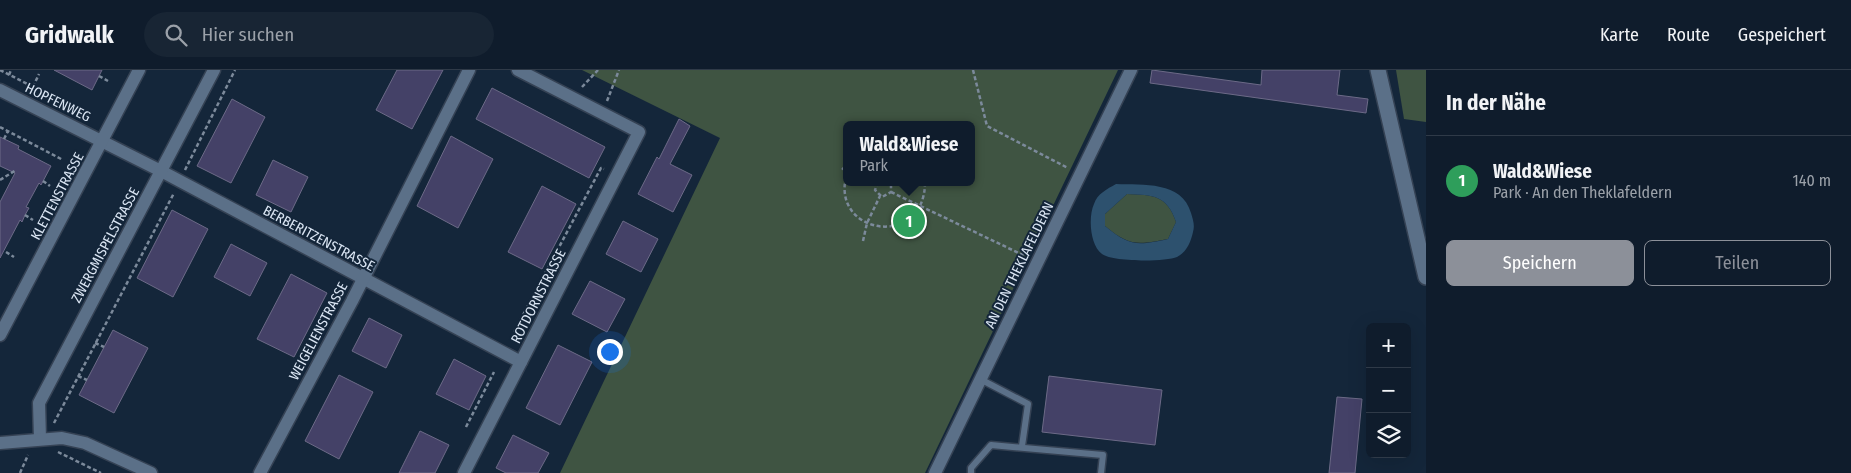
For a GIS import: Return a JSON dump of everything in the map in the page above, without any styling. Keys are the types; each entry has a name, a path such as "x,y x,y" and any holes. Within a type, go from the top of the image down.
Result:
{"main road":[{"path":"1378,71 1426,277"}],"street":[{"name":"KLETTENSTRASSE","path":"0,335 139,70"},
{"name":"ZWERGMISPELSTRASSE","path":"40,439 39,403 214,70"},
{"name":"WEIGELIENSTRASSE","path":"260,473 469,70"},
{"path":"518,70 601,112"},
{"name":"AN DEN THEKLAFELDERN","path":"935,473 1131,70"},
{"name":"HOPFENWEG","path":"0,90 103,141"},
{"name":"ROTDORNSTRASSE","path":"464,473 639,132 601,112"},
{"name":"BERBERITZENSTRASSE","path":"103,141 521,362"},
{"path":"0,443 40,439 85,442 135,470 151,473"}],"lane":[{"path":"980,379 1028,404 1022,446"},
{"path":"970,473 971,468 991,445 1022,446 1103,455 1101,473"}],"path":[{"path":"0,70 90,116"},
{"path":"9,75 11,70"},
{"path":"20,473 40,439 54,422 180,181 235,70"},
{"path":"572,98 598,70"},
{"path":"601,112 619,70"},
{"path":"973,70 987,126 1080,174"},
{"path":"33,87 39,74"},
{"path":"99,76 108,81"},
{"path":"0,127 63,160"},
{"path":"4,139 8,131"},
{"path":"514,332 601,168"},
{"path":"0,180 16,170"},
{"path":"43,181 50,186"},
{"path":"844,186 846,198 852,210 867,223 887,228 901,224 912,217 920,206 925,194 925,186"},
{"path":"876,186 875,190 880,196"},
{"path":"891,186 891,192"},
{"path":"891,192 1037,263"},
{"path":"880,196 885,196 891,192"},
{"path":"863,242 867,223 880,196"},
{"path":"25,216 33,220"},
{"path":"6,252 14,257"},
{"path":"95,343 104,347"},
{"path":"466,427 494,372"},
{"path":"78,376 87,380"},
{"path":"40,439 52,450 101,473"}],"green space":[{"path":"582,70 1118,70 925,473 560,473 720,138"},
{"path":"1396,70 1426,70 1426,122 1404,119"},
{"path":"1127,194 1152,196 1168,206 1176,222 1168,239 1141,243 1134,242 1113,233 1105,226 1105,214"}],"water":[{"path":"1116,184 1149,185 1170,190 1179,195 1191,213 1194,225 1191,239 1183,252 1171,259 1127,260 1108,257 1098,250 1091,230 1092,210 1097,197","holes":["1127,194 1158,198 1168,206 1176,222 1168,239 1148,243 1134,243 1113,233 1105,226 1105,214"]}],"building":[{"path":"54,70 102,70 92,90"},
{"path":"397,70 443,70 412,129 376,110"},
{"path":"1152,70 1261,85 1262,70 1340,70 1337,95 1368,99 1366,113 1150,83"},
{"path":"492,88 605,147 589,178 476,119"},
{"path":"232,99 265,117 231,183 197,166"},
{"path":"679,119 690,126 670,164 692,175 673,212 638,194 657,157 659,159"},
{"path":"451,136 493,159 458,228 417,206"},
{"path":"0,137 19,146 18,149 51,166 41,185 39,183 26,207 29,208 22,222 20,220 0,258 0,202 15,173 0,166"},
{"path":"273,160 308,177 291,212 256,195"},
{"path":"542,186 576,204 542,269 508,252"},
{"path":"172,210 208,229 173,297 137,278"},
{"path":"623,221 658,239 641,272 606,254"},
{"path":"231,244 267,263 250,296 214,277"},
{"path":"291,274 327,293 294,357 257,339"},
{"path":"590,281 625,299 607,332 572,314"},
{"path":"369,318 402,335 386,368 352,351"},
{"path":"113,330 148,348 114,413 79,395"},
{"path":"558,345 592,362 560,425 526,408"},
{"path":"454,359 486,376 469,410 436,394"},
{"path":"339,375 373,392 339,459 305,441"},
{"path":"1049,376 1162,390 1155,445 1042,432"},
{"path":"1337,397 1362,399 1355,473 1329,473"},
{"path":"420,431 449,445 435,473 399,473"},
{"path":"513,435 549,453 538,473 506,473 496,468"}],"place":[{"name":"Wald&Wiese","path":"909,221"}]}
